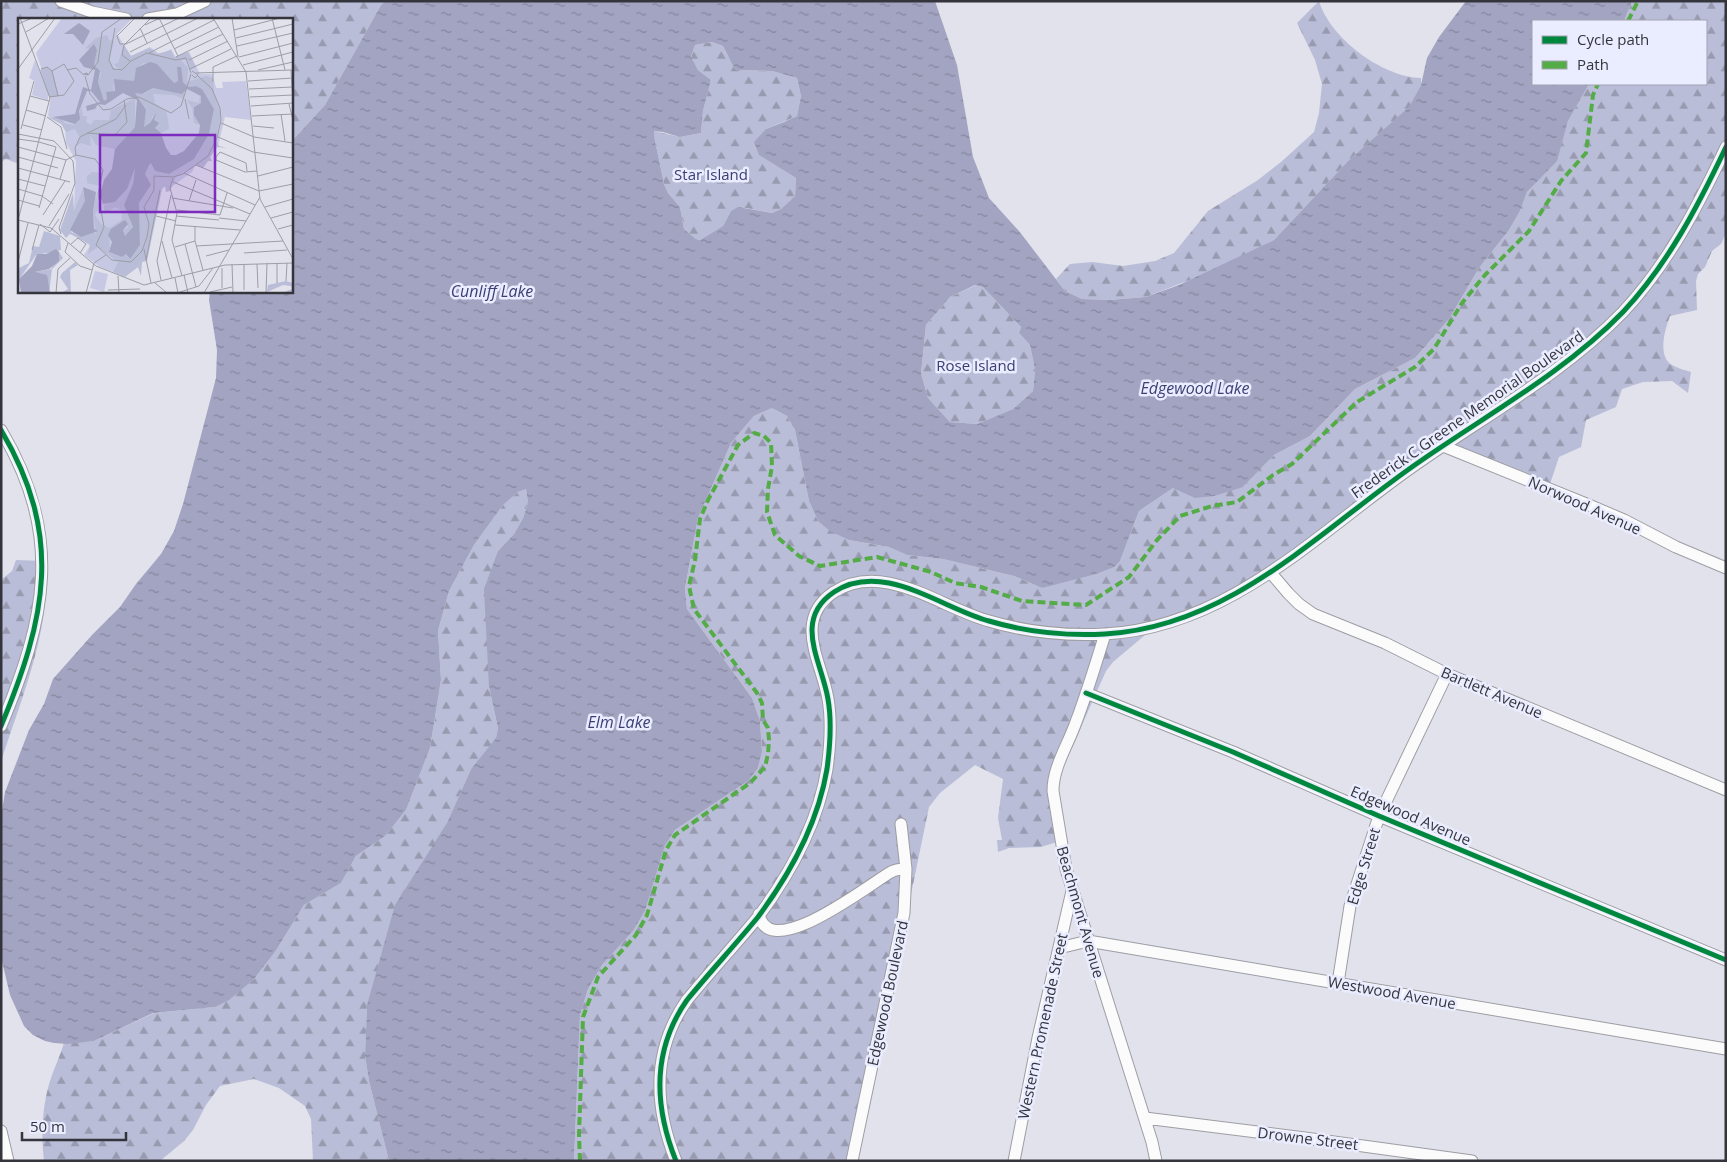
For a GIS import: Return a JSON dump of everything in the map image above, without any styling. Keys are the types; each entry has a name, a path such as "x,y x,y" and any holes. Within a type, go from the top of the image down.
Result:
{"street":[{"path":"61,1 92,12 121,18"},
{"path":"154,18 177,14 205,1"},
{"name":"Frederick C Greene Memorial Boulevard","path":"676,1161 663,1124 660,1102 659,1082 661,1066 668,1040 687,1000 760,914 799,852 811,824 824,784 829,751 830,709 825,682 813,642 812,628 818,609 829,596 840,589 854,584 881,581 908,588 972,616 1010,626 1066,634 1104,634 1141,630 1184,617 1230,597 1271,573 1404,472 1592,342 1651,280 1671,250 1726,147"},
{"path":"1,430 23,475 35,508 41,538 43,571 35,628 19,684 1,726"},
{"name":"Norwood Avenue","path":"1443,446 1624,520 1676,547 1726,568"},
{"name":"Bartlett Avenue","path":"1271,573 1299,604 1313,614 1385,643 1447,674 1726,790"},
{"name":"Beachmont Avenue","path":"1104,634 1086,693 1053,783 1063,857 1072,891 1152,1142 1156,1161"},
{"name":"Edge Street","path":"1338,983 1350,906 1379,816 1447,674"},
{"name":"Edgewood Avenue","path":"1086,693 1233,752 1379,816 1726,960"},
{"name":"Edgewood Boulevard","path":"852,1161 904,913 906,869 901,824"},
{"path":"760,914 762,924 771,930 782,931 792,929 845,902 893,871 906,869"},
{"name":"Western Promenade Street","path":"1014,1161 1038,1038 1072,891"},
{"name":"Westwood Avenue","path":"1059,948 1088,941 1726,1049"},
{"name":"Drowne Street","path":"1144,1118 1472,1161"},
{"path":"1,1131 8,1161"}],"green space":[{"path":"1,1 386,1 381,5 325,105 292,141 292,18 18,18 18,164 6,159 1,162"},
{"path":"1319,1 1325,15 1334,28 1360,53 1390,71 1421,78 1421,85 1409,108 1348,161 1274,240 1210,272 1146,297 1109,300 1082,299 1065,291 1056,279 1070,264 1092,262 1123,266 1155,261 1174,253 1208,211 1258,180 1314,132 1319,113 1322,84 1315,60 1297,23"},
{"path":"1632,1 1726,1 1726,233 1721,244 1712,251 1705,267 1698,274 1696,281 1697,310 1670,316 1663,349 1667,361 1674,366 1691,372 1688,393 1672,381 1643,382 1622,389 1616,407 1586,420 1581,447 1559,457 1548,490 1446,446 1292,556 1163,627 1151,630 1113,662 1106,671 1058,779 1060,841 1041,847 1009,848 998,852 997,840 1002,840 998,818 1003,779 975,765 940,793 929,807 856,1161 574,1161 580,1015 588,989 602,965 633,931 645,911 665,844 675,830 749,780 758,768 762,752 760,721 752,698 687,609 685,588 698,518 731,443 754,416 772,408 787,416 795,430 809,501 818,521 849,540 889,547 907,555 943,559 1014,576 1042,588 1120,561 1139,511 1173,488 1243,487 1274,455 1310,436 1355,389 1415,358 1449,319 1479,268 1509,230 1520,211 1527,192 1556,161 1568,121 1588,85 1707,85 1707,20 1624,20"},
{"name":"Star Island","path":"712,42 723,46 737,70 772,71 797,78 801,96 797,116 766,129 760,155 796,178 795,196 781,209 772,213 746,208 731,211 723,226 700,240 684,229 680,207 668,193 664,184 654,131 680,137 701,133 703,111 711,80 698,70 691,58 695,45"},
{"name":"Rose Island","path":"976,285 983,287 1021,327 1019,333 1030,345 1035,370 1033,391 1013,409 977,424 950,422 928,398 921,373 926,325 950,297"},
{"path":"526,489 528,503 523,518 514,534 498,551 489,687 498,728 496,739 471,769 367,1005 365,1056 369,1081 389,1161 313,1161 311,1119 305,1106 279,1088 254,1079 220,1086 206,1105 193,1130 184,1141 160,1161 44,1161 42,1131 45,1103 51,1079 64,1043 94,1041 154,1013 215,1007 254,979 275,952 304,905 341,883 356,856 385,836 406,810 430,748 441,680 438,631 449,591 474,545 503,505 518,492"},
{"path":"16,560 45,561 47,581 41,632 36,654 1,762 1,580 12,571"}],"water":[{"path":"386,1 935,1 957,65 973,157 989,198 1019,231 1065,291 1082,299 1109,300 1146,297 1179,285 1274,240 1348,161 1409,107 1421,85 1427,58 1439,37 1466,1 1632,1 1624,20 1532,20 1532,85 1588,85 1568,121 1557,161 1527,192 1520,211 1509,230 1479,268 1449,319 1415,358 1355,389 1310,436 1274,455 1243,487 1214,496 1195,498 1173,488 1139,511 1120,561 1114,567 1096,574 1042,588 1014,576 943,559 907,555 889,547 849,540 830,531 818,521 809,501 795,430 787,416 772,408 754,416 731,443 698,518 685,588 687,609 752,698 760,721 762,752 758,768 749,780 675,830 665,845 645,911 633,931 602,965 588,989 580,1015 574,1161 389,1161 369,1081 365,1056 367,1005 395,905 447,823 471,769 496,738 498,728 489,687 484,589 498,551 514,534 523,518 528,503 526,489 518,492 503,505 474,545 449,591 438,631 441,680 430,748 406,810 385,836 356,856 341,883 304,905 275,952 254,979 229,1000 215,1007 153,1013 94,1041 67,1044 54,1043 33,1035 24,1026 10,995 1,957 1,817 5,792 29,730 44,704 53,679 120,607 161,554 174,531 183,504 216,378 217,350 209,300 210,292 292,292 292,141 325,105 381,5","holes":["712,42 723,46 737,70 772,71 797,78 801,96 797,116 766,129 754,142 759,155 796,178 795,196 781,209 772,213 738,207 731,211 723,226 700,240 684,229 680,207 668,193 664,184 654,131 680,137 701,133 703,111 711,80 698,70 691,57 695,45","975,285 983,287 1021,327 1019,333 1030,345 1035,370 1033,391 1013,409 977,424 950,422 928,398 921,373 926,325 950,297"]}],"marked path":[{"path":"1628,20 1638,1"},
{"path":"580,1161 579,1135 583,1017 598,977 636,935 647,915 666,850 675,835 750,783 765,767 768,754 768,728 763,720 762,703 757,693 694,609 689,586 695,560 700,519 708,500 738,445 754,433 764,436 771,443 772,466 767,512 775,535 799,556 820,566 877,557 931,572 955,583 981,587 1022,601 1086,605 1129,577 1157,540 1180,516 1212,506 1237,502 1273,475 1292,464 1357,402 1415,367 1434,349 1462,303 1485,275 1529,231 1561,181 1586,153 1593,95 1598,85"}],"cycle path":[{"path":"676,1161 664,1120 661,1099 662,1058 667,1039 687,1000 758,917 792,866 810,828 823,789 829,752 830,717 825,685 813,642 812,628 814,615 821,603 834,592 853,584 872,581 912,590 971,615 1003,625 1061,634 1105,634 1151,627 1195,613 1235,594 1274,570 1312,543 1385,486 1422,460 1527,390 1601,333 1639,294 1668,254 1693,212 1726,147"},
{"path":"1,430 21,469 34,506 41,542 42,577 29,649 17,687 1,726"},
{"path":"1086,693 1233,752 1379,816 1726,960"}],"water label":[{"name":"Cunliff Lake","path":"492,291"},
{"name":"Edgewood Lake","path":"1195,388"},
{"name":"Elm Lake","path":"619,722"}]}
